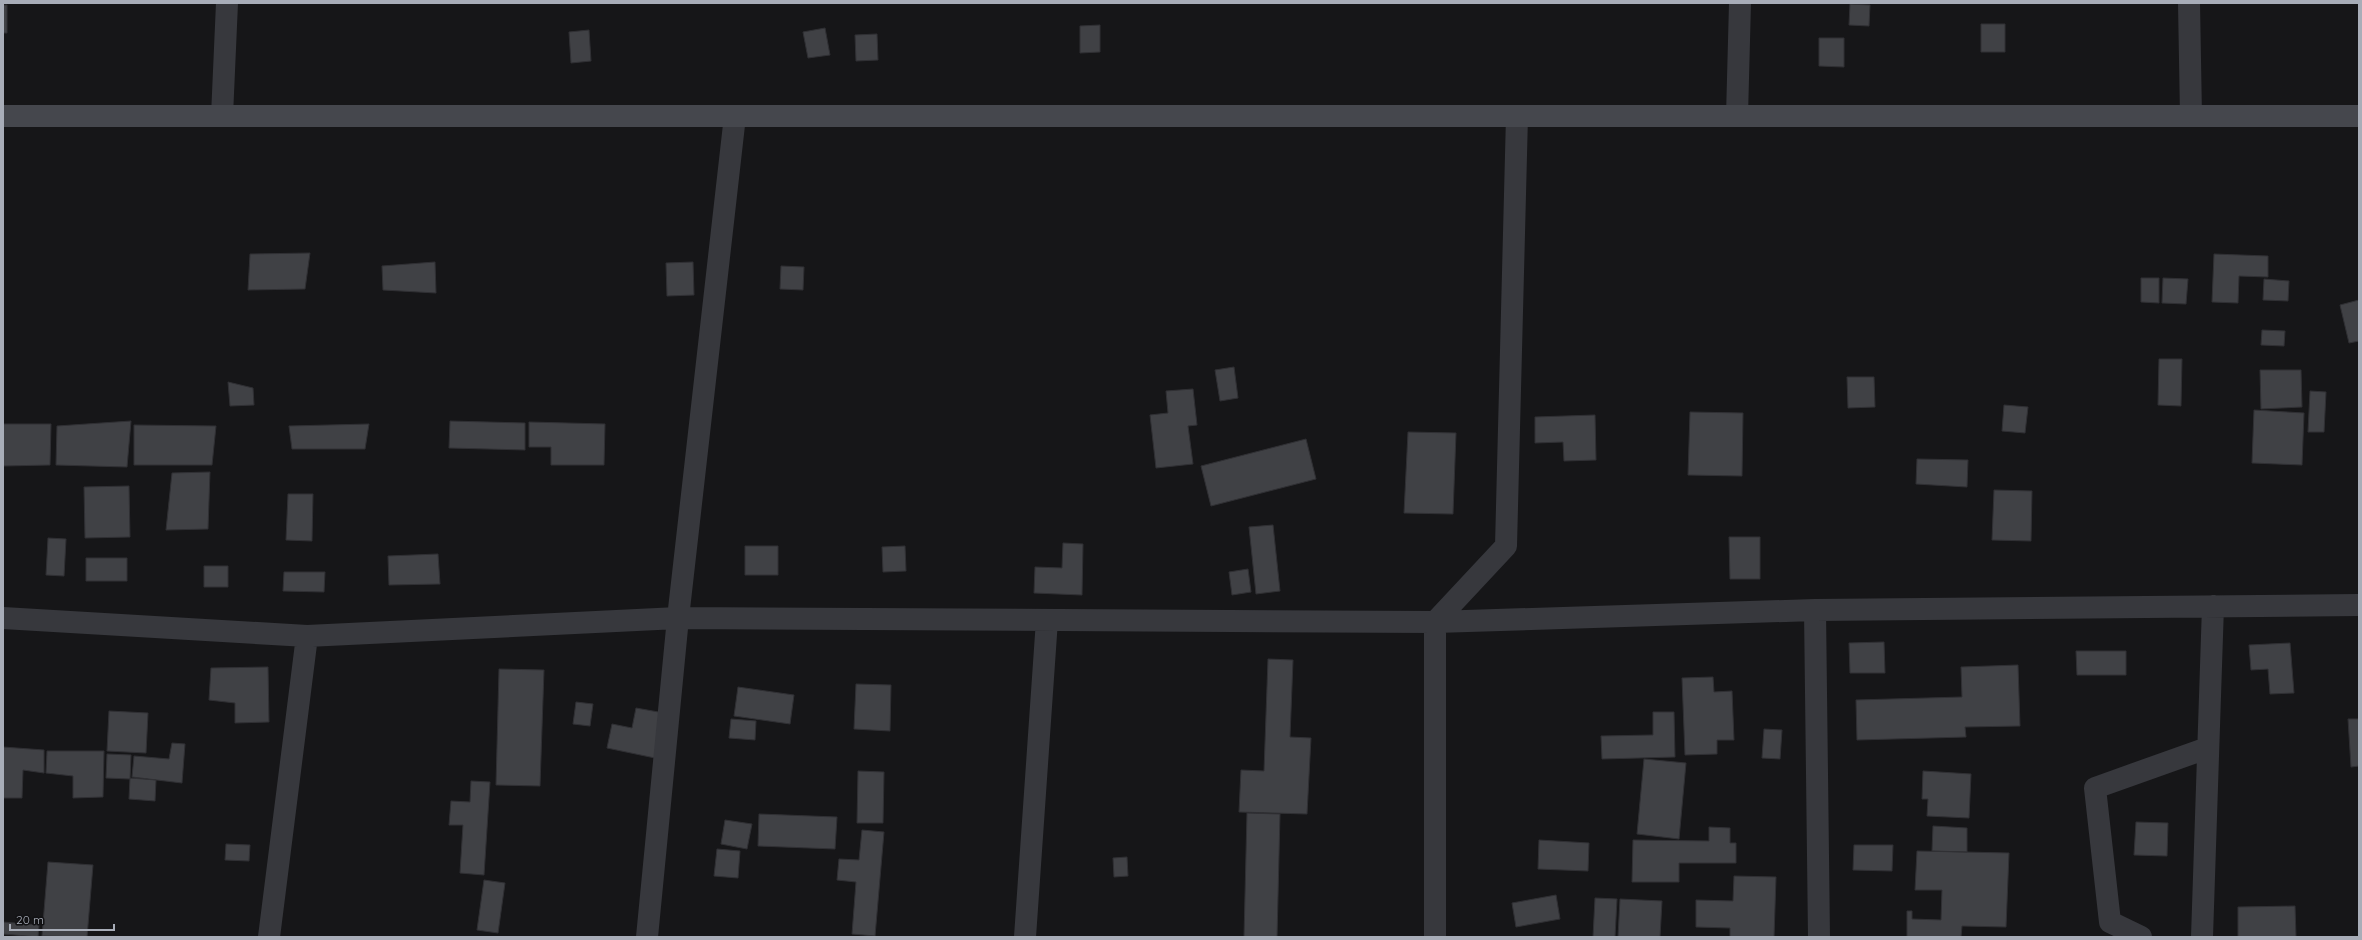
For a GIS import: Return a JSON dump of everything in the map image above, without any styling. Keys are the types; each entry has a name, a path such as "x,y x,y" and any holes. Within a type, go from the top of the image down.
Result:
{"street":[{"path":"222,116 227,3"},
{"path":"1737,116 1740,3"},
{"path":"2189,3 2191,116"},
{"path":"3,116 2359,116"},
{"path":"647,937 678,618 735,116"},
{"path":"1435,937 1435,622 1506,546 1517,116"},
{"path":"3,618 307,636 678,618 1435,622 1815,610 2359,605"},
{"path":"2202,937 2207,748 2214,606"},
{"path":"1815,610 1819,937"},
{"path":"1025,937 1047,620"},
{"path":"269,937 307,636"},
{"path":"2141,937 2110,922 2096,788 2207,748"}],"building":[{"path":"1850,4 1870,5 1869,26 1849,25"},
{"path":"3,5 7,5 7,33 3,33"},
{"path":"1981,24 2005,24 2005,52 1981,52"},
{"path":"1100,25 1100,52 1080,53 1080,26"},
{"path":"825,28 830,55 808,58 803,32"},
{"path":"589,30 591,61 571,63 569,32"},
{"path":"877,34 878,60 856,61 855,35"},
{"path":"1819,38 1844,38 1844,67 1819,66"},
{"path":"310,253 305,289 248,290 250,254"},
{"path":"2214,254 2268,256 2268,277 2239,276 2238,303 2212,302"},
{"path":"435,262 436,293 383,290 382,266"},
{"path":"693,262 694,295 667,296 666,263"},
{"path":"781,266 804,267 803,290 780,289"},
{"path":"2141,278 2159,278 2159,303 2141,302"},
{"path":"2163,278 2188,279 2186,304 2162,303"},
{"path":"2264,279 2289,281 2288,301 2263,300"},
{"path":"2359,300 2359,341 2349,343 2340,305"},
{"path":"2262,330 2285,331 2284,346 2261,345"},
{"path":"2159,359 2182,359 2181,406 2158,405"},
{"path":"1234,367 1238,398 1220,401 1215,370"},
{"path":"2260,370 2301,370 2302,407 2261,409"},
{"path":"1847,377 1874,377 1875,407 1848,408"},
{"path":"228,382 253,388 254,405 230,406"},
{"path":"1193,389 1197,425 1188,426 1193,464 1156,468 1150,415 1168,413 1166,391"},
{"path":"2310,391 2326,392 2324,432 2308,432"},
{"path":"2004,405 2028,407 2025,433 2002,431"},
{"path":"2254,410 2304,413 2302,465 2252,463"},
{"path":"1690,412 1743,413 1742,476 1688,475"},
{"path":"1595,415 1596,460 1564,461 1563,442 1535,443 1535,417"},
{"path":"131,421 127,467 56,465 57,426"},
{"path":"450,421 525,423 525,450 449,448"},
{"path":"529,422 605,424 604,465 551,465 551,447 529,447"},
{"path":"3,424 51,424 50,465 3,466"},
{"path":"369,424 365,449 292,449 289,426"},
{"path":"134,425 216,426 212,465 134,465"},
{"path":"1408,432 1456,433 1453,514 1404,513"},
{"path":"1306,439 1316,479 1211,506 1201,466"},
{"path":"1917,459 1968,460 1967,487 1916,484"},
{"path":"210,472 208,529 166,530 172,473"},
{"path":"129,486 130,537 85,538 84,487"},
{"path":"1994,490 2032,491 2031,541 1992,540"},
{"path":"288,494 313,494 312,541 286,540"},
{"path":"1273,525 1280,591 1256,594 1249,527"},
{"path":"1729,537 1760,537 1760,579 1730,579"},
{"path":"48,538 66,539 64,576 46,575"},
{"path":"1063,543 1083,544 1082,595 1034,593 1035,567 1062,568"},
{"path":"745,546 778,546 778,575 745,575"},
{"path":"905,546 906,571 883,572 882,547"},
{"path":"438,554 440,584 389,585 388,556"},
{"path":"86,558 127,558 127,581 86,581"},
{"path":"204,566 228,566 228,587 204,587"},
{"path":"1248,569 1251,592 1232,595 1229,572"},
{"path":"284,572 325,572 324,592 283,591"},
{"path":"1884,642 1885,673 1850,673 1849,643"},
{"path":"2290,643 2294,693 2270,694 2268,669 2251,670 2249,645"},
{"path":"2076,651 2126,651 2126,675 2077,675"},
{"path":"1268,659 1293,660 1290,737 1311,738 1307,814 1239,812 1241,770 1264,771"},
{"path":"2018,665 2020,726 1965,727 1966,737 1857,740 1856,700 1962,697 1961,667"},
{"path":"268,667 269,722 235,723 235,703 209,700 211,668"},
{"path":"499,669 544,670 540,786 496,785"},
{"path":"1713,677 1714,692 1732,691 1734,740 1717,740 1717,754 1685,755 1682,678"},
{"path":"856,684 891,685 890,731 854,729"},
{"path":"738,687 794,695 790,724 734,716"},
{"path":"576,702 593,704 590,726 573,724"},
{"path":"636,708 664,713 655,758 607,748 612,724 632,728"},
{"path":"109,711 148,713 146,753 107,751"},
{"path":"1653,712 1674,712 1675,757 1602,759 1601,736 1653,735"},
{"path":"731,719 756,721 755,740 729,738"},
{"path":"2348,719 2359,719 2359,766 2351,767"},
{"path":"1764,729 1782,730 1780,759 1762,758"},
{"path":"172,743 185,744 182,783 132,777 134,756 169,759"},
{"path":"3,747 44,750 44,773 23,770 22,798 3,798"},
{"path":"47,751 104,751 103,797 73,798 73,776 46,773"},
{"path":"107,754 131,755 130,779 106,778"},
{"path":"1644,759 1686,763 1679,839 1637,834"},
{"path":"858,771 884,772 883,823 857,823"},
{"path":"1923,771 1971,774 1969,818 1927,816 1928,799 1922,799"},
{"path":"130,778 156,780 155,801 129,799"},
{"path":"471,781 490,782 484,875 460,873 463,825 449,825 451,801 470,802"},
{"path":"1247,813 1280,814 1277,937 1244,937"},
{"path":"759,814 837,817 835,849 758,846"},
{"path":"725,820 752,824 747,849 721,844"},
{"path":"2136,822 2168,823 2167,856 2134,855"},
{"path":"1933,826 1967,828 1967,852 1932,851"},
{"path":"1709,827 1730,828 1730,843 1736,843 1736,863 1679,863 1679,882 1632,882 1633,840 1709,841"},
{"path":"862,830 884,832 875,936 852,934 856,882 837,880 839,859 859,860"},
{"path":"1539,840 1589,843 1588,871 1538,869"},
{"path":"226,844 250,845 249,861 225,860"},
{"path":"1854,845 1893,845 1892,871 1853,870"},
{"path":"717,849 740,851 738,878 714,876"},
{"path":"1917,851 2009,853 2006,927 1962,926 1961,937 1907,937 1907,911 1912,911 1912,919 1941,920 1942,890 1915,890"},
{"path":"1127,857 1128,876 1114,877 1113,858"},
{"path":"48,862 93,865 87,937 42,936"},
{"path":"1734,876 1776,877 1774,937 1730,937 1730,928 1696,927 1696,900 1733,901"},
{"path":"484,880 505,883 498,933 477,930"},
{"path":"1556,895 1560,919 1516,927 1512,903"},
{"path":"1595,898 1617,899 1615,937 1593,937"},
{"path":"1620,899 1662,901 1660,937 1618,937"},
{"path":"2295,906 2296,937 2238,937 2238,907"},
{"path":"3,922 39,925 38,937 3,934"}]}
